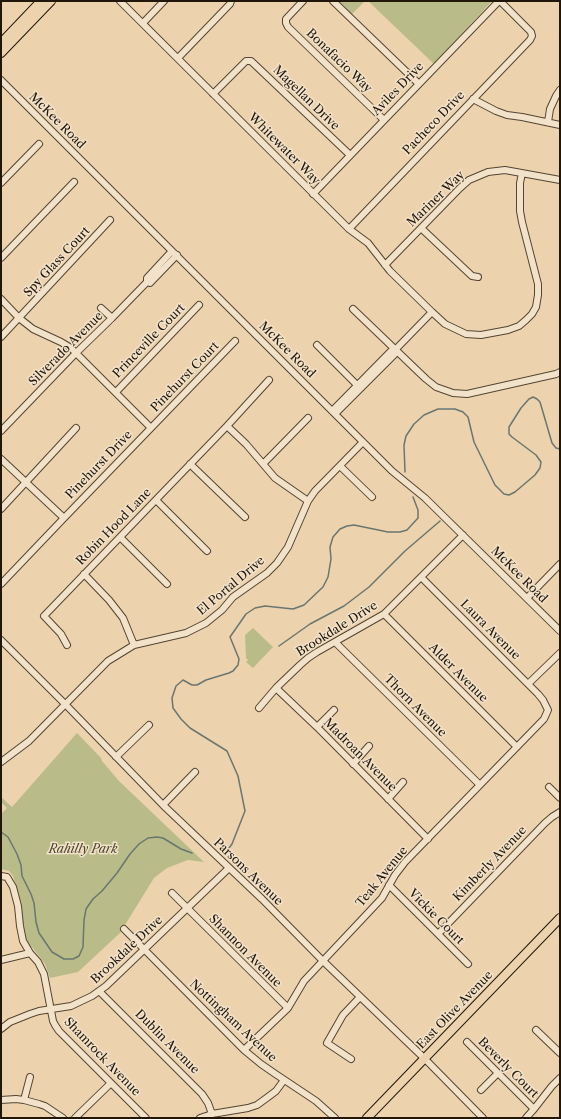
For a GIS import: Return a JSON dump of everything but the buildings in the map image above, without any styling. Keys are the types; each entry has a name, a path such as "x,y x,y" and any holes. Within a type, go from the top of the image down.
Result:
{"main road":[{"path":"1,43 40,1"},
{"path":"1,53 51,1"},
{"name":"East Olive Avenue","path":"367,1118 560,918"}],"street":[{"name":"Whitewater Way","path":"120,1 313,194 349,229 368,243 385,265 432,312 446,324 466,334 481,335 508,330 519,326 532,314 536,307 538,284 520,211 520,183 522,173"},
{"path":"143,23 164,1"},
{"path":"178,58 230,4 231,1"},
{"name":"Bonafacio Way","path":"303,1 286,19 288,27 384,120"},
{"path":"333,1 419,84"},
{"name":"Aviles Drive","path":"313,194 500,1"},
{"name":"Pacheco Drive","path":"349,229 530,40 532,36 531,32 500,1"},
{"name":"Magellan Drive","path":"214,94 246,61 251,61 350,156"},
{"name":"McKee Road","path":"1,80 333,413 392,470 425,498 560,632"},
{"path":"548,122 550,109 560,90"},
{"path":"473,99 507,115 560,125"},
{"path":"1,183 39,144"},
{"name":"Mariner Way","path":"385,265 469,180 488,172 505,170 560,180"},
{"path":"1,258 74,182"},
{"name":"Spy Glass Court","path":"1,337 110,220"},
{"path":"421,228 472,276 478,277"},
{"name":"Silverado Avenue","path":"1,431 147,282 150,283 175,253"},
{"path":"1,300 19,318 33,329 71,348 151,428"},
{"name":"Princeville Court","path":"116,392 199,306"},
{"path":"101,308 112,318"},
{"path":"353,308 426,379 436,387 453,393 467,394 560,372"},
{"path":"333,413 359,387 392,350 396,349 432,312"},
{"name":"Pinehurst Court","path":"151,428 235,341"},
{"path":"317,346 359,387"},
{"name":"Robin Hood Lane","path":"67,645 61,634 44,616 227,426 269,380"},
{"path":"263,464 308,418"},
{"path":"227,426 246,444 275,478 308,501"},
{"path":"1,509 76,428"},
{"name":"Pinehurst Drive","path":"1,584 151,428"},
{"name":"El Portal Drive","path":"1,762 29,741 108,661 134,645 186,633 206,623 222,610 233,598 267,573 288,547 308,501 320,486 363,442"},
{"path":"1,459 64,518"},
{"path":"190,464 245,517"},
{"path":"340,466 372,497"},
{"path":"156,500 207,551"},
{"name":"Brookdale Drive","path":"259,708 276,688 304,661 384,614 462,535"},
{"path":"120,537 167,584"},
{"path":"527,598 560,564"},
{"path":"84,574 109,600 123,618 134,645"},
{"name":"Laura Avenue","path":"421,577 543,700"},
{"name":"Alder Avenue","path":"384,614 517,747"},
{"name":"Parsons Avenue","path":"1,640 163,805 262,899 483,1118"},
{"name":"Thorn Avenue","path":"335,642 480,786"},
{"path":"528,684 560,653"},
{"name":"Madroan Avenue","path":"276,688 317,727 428,839"},
{"name":"Teak Avenue","path":"244,1050 288,1008 304,981 322,960 382,898 395,875 405,862 544,719 548,710 543,700"},
{"path":"317,727 334,710"},
{"path":"116,757 149,725"},
{"path":"353,764 370,746"},
{"path":"163,805 195,772"},
{"path":"388,799 403,782"},
{"path":"549,787 560,798"},
{"name":"Kimberly Avenue","path":"438,934 552,817 560,812"},
{"name":"Brookdale Drive","path":"1,1028 18,1018 39,1011 71,1006 92,996 229,868"},
{"name":"Shamrock Avenue","path":"1,876 7,878 13,887 19,911 21,934 25,946 38,962 44,974 53,1021 59,1031 146,1118"},
{"name":"Vickie Court","path":"389,885 468,964"},
{"name":"Shannon Avenue","path":"172,893 288,1008"},
{"name":"Nottingham Avenue","path":"124,929 244,1050 261,1064 316,1101 335,1118"},
{"path":"1,960 30,953"},
{"name":"Dublin Avenue","path":"99,991 202,1094 208,1103 212,1114"},
{"path":"351,1059 327,1043 344,1015 360,997"},
{"path":"536,1030 560,1053"},
{"name":"Beverly Court","path":"467,1042 534,1109"},
{"path":"481,1090 498,1073"},
{"path":"24,1100 30,1077"},
{"path":"526,1118 560,1078"},
{"path":"200,1118 212,1114 257,1105 276,1091 284,1080"},
{"path":"75,1118 112,1083"},
{"path":"1,1100 24,1100 45,1106 63,1118"}],"green space":[{"path":"339,1 365,1 352,14"},
{"path":"368,1 492,1 434,64"},
{"path":"253,628 273,647 253,668 246,662 248,660 246,658 245,635"},
{"name":"Rahilly Park","path":"77,733 101,758 119,781 204,862 188,860 167,868 154,878 120,933 78,972 50,978 45,964 32,947 30,947 26,939 23,930 22,910 13,876 9,871 1,869 1,814 7,808 1,802 1,797 12,807"}],"waterway":[{"path":"405,472 404,445 406,436 414,424 424,415 438,409 455,409 463,412 468,417 474,442 495,485 504,494 509,495 515,492 535,475 540,468 541,462 536,455 509,434 509,427 521,408 529,399 533,397 540,402 552,443 556,448 560,449"},
{"path":"225,851 232,844 245,811 238,776 227,751 190,728 173,708 172,698 176,686 183,680 192,685 197,685 206,680 233,671 238,665 239,659 230,637 246,614 255,608 265,606 293,609 304,605 323,587 328,577 331,559 330,547 333,537 340,529 354,525 388,532 400,532 407,530 418,518 418,510 413,497"},
{"path":"279,646 310,624 344,606 369,587 405,551 440,521"},
{"path":"1,832 8,837 17,854 21,865 22,876 34,903 39,933 52,952 64,959 73,959 79,956 83,947 86,909 93,899 117,873 139,844 148,838 163,838 181,849 192,853"}]}
